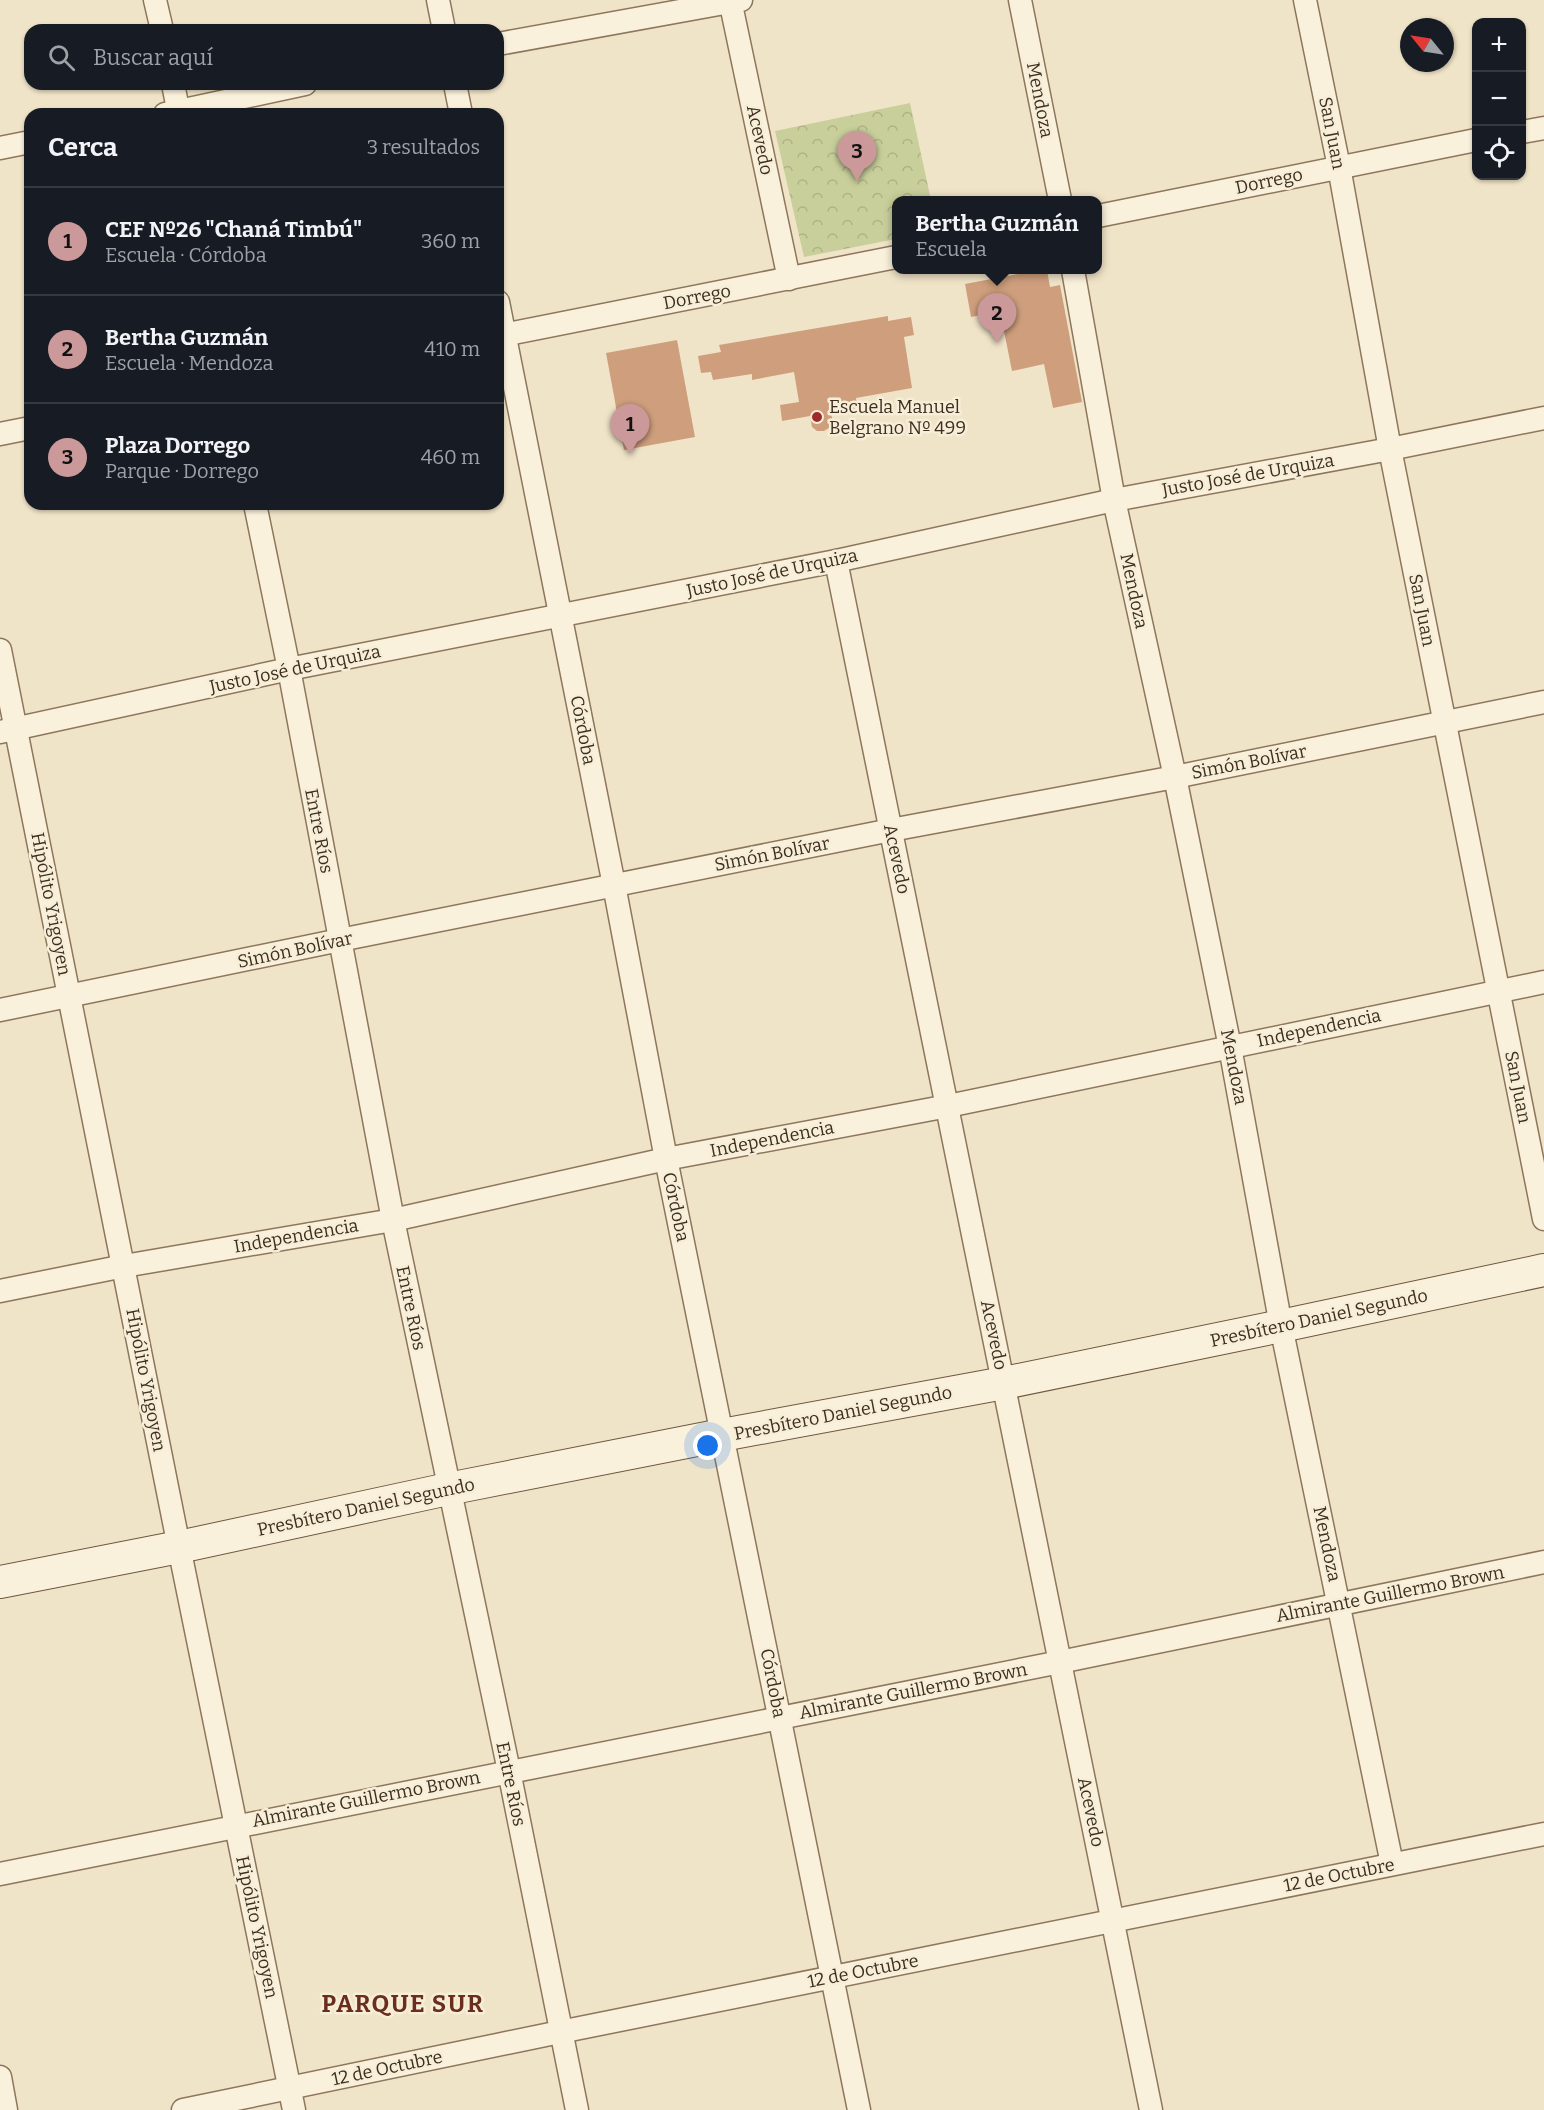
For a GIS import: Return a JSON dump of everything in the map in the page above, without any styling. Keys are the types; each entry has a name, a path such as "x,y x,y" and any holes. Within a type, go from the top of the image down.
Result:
{"main road":[{"name":"Presbítero Daniel Segundo","path":"0,1582 179,1547 448,1489 1004,1383 1544,1270"}],"street":[{"path":"155,0 161,24"},
{"path":"438,0 443,24"},
{"name":"Mendoza","path":"1020,0 1059,196"},
{"name":"San Juan","path":"1305,0 1339,167 1390,449 1544,1219"},
{"path":"504,43 734,1"},
{"name":"Acevedo","path":"734,1 789,279"},
{"path":"173,90 174,108"},
{"path":"197,108 278,90"},
{"path":"456,90 459,108"},
{"path":"1526,131 1544,128"},
{"name":"Dorrego","path":"1102,215 1472,141"},
{"path":"0,148 24,143"},
{"name":"Dorrego","path":"504,334 892,258"},
{"name":"Mendoza","path":"1074,274 1114,500 1175,777 1230,1047 1281,1326 1392,1864"},
{"name":"Córdoba","path":"504,349 560,616 666,1159 859,2110"},
{"name":"Justo José de Urquiza","path":"8,730 290,669 836,561 1114,500 1544,418"},
{"path":"0,434 24,430"},
{"name":"Entre Ríos","path":"256,510 290,669 393,1220 577,2110"},
{"name":"Acevedo","path":"836,561 1151,2110"},
{"name":"Hipólito Yrigoyen","path":"0,650 8,730 69,997 292,2099"},
{"name":"Simón Bolívar","path":"0,1010 614,885 1175,777 1544,702"},
{"name":"Independencia","path":"0,1291 124,1266 393,1220 666,1159 948,1106 1544,982"},
{"name":"Almirante Guillermo Brown","path":"0,1874 1544,1563"},
{"name":"12 de Octubre","path":"183,2110 292,2099 560,2032 1544,1834"},
{"path":"0,2077 6,2110"}],"green space":[{"path":"910,103 930,196 892,196 892,240 804,257 775,131"}],"building":[{"path":"1018,274 1048,274 1050,287 1060,285 1082,402 1053,408 1044,364 1012,371 1000,311 971,317 965,284"},
{"path":"888,316 888,321 911,317 914,335 904,337 912,388 856,398 857,408 831,413 833,422 824,431 817,431 812,427 810,416 782,421 780,405 799,402 794,372 752,380 752,374 713,380 711,372 701,373 698,356 721,352 719,345"},
{"path":"677,340 695,437 624,450 606,353"}],"place":[{"name":"Plaza Dorrego","path":"857,181"},
{"name":"Bertha Guzmán","path":"997,343"},
{"name":"Escuela Manuel Belgrano Nº 499","path":"817,417"},
{"name":"CEF Nº26 \"Chaná Timbú\"","path":"630,454"}],"district":[{"name":"PARQUE SUR","path":"403,2004"}]}
